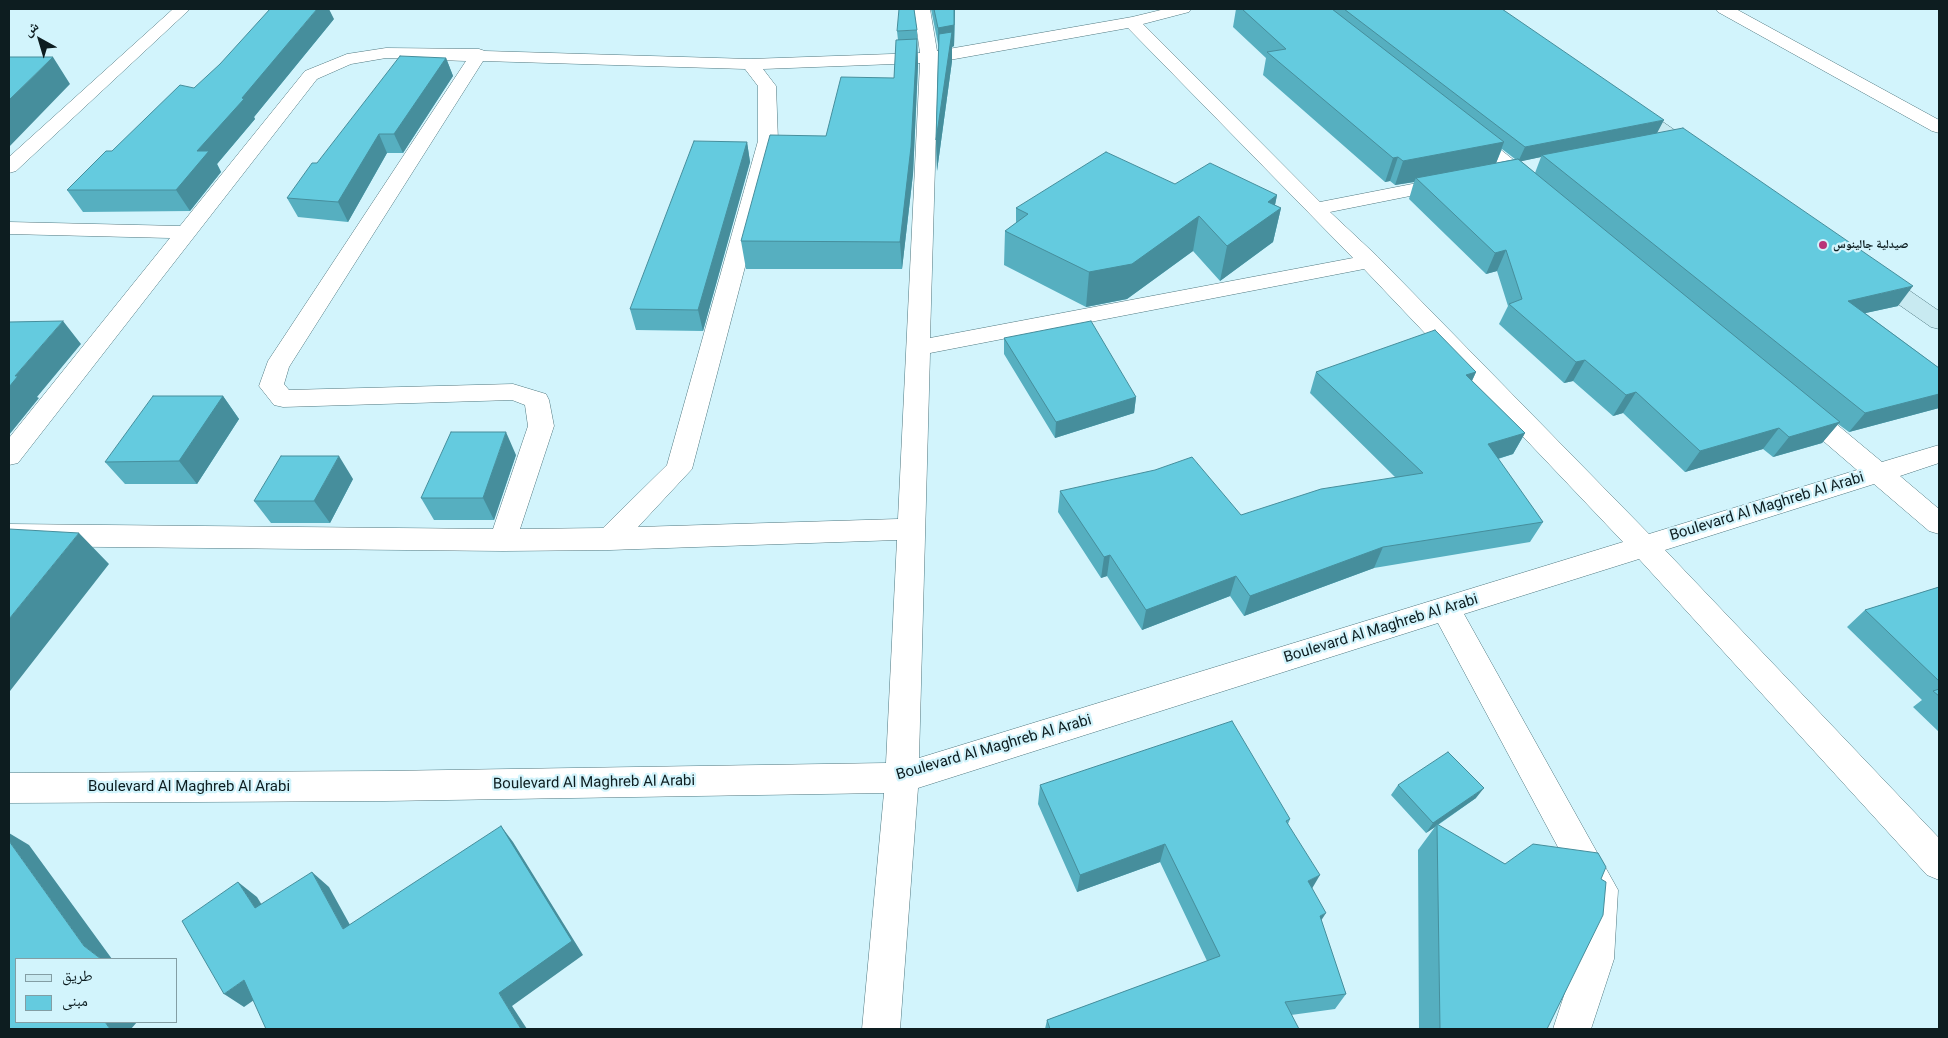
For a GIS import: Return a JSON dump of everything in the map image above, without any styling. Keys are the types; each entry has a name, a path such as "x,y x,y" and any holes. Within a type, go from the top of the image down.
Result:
{"street":[{"path":"9,167 182,9"},
{"path":"881,1029 902,778 929,58 922,9"},
{"path":"9,456 311,75 348,59 386,53 479,54 750,64 929,58 1132,22 1183,9"},
{"path":"1724,9 1939,127"},
{"path":"1132,22 1315,209 1369,261 1644,546 1939,863"},
{"path":"479,54 277,367 271,386 283,399 513,392 536,400 541,426 502,540"},
{"path":"610,539 679,469 768,141 768,86 750,64"},
{"path":"1611,94 1708,162"},
{"path":"1451,120 1552,201"},
{"path":"1647,145 1676,140"},
{"path":"1315,209 1543,164"},
{"path":"9,228 187,232"},
{"path":"918,348 1369,261"},
{"path":"1859,267 1939,322"},
{"path":"1788,397 1939,524"},
{"name":"Boulevard Al Maghreb Al Arabi","path":"9,788 385,786 902,778 1939,454"},
{"path":"9,535 502,540 610,539 911,529"},
{"path":"1446,609 1600,890 1595,960 1572,1029"}],"building":[{"path":"270,9 317,9 242,98 244,99 197,151 209,151 176,190 67,190 106,151 112,151 180,85 194,88 220,64"},
{"path":"899,9 914,9 917,30 897,31"},
{"path":"934,9 954,9 954,25 938,28"},
{"path":"1242,9 1332,9 1504,142 1403,161 1398,157 1393,158 1267,52 1286,49"},
{"path":"1344,9 1502,9 1664,120 1525,147"},
{"path":"952,32 936,140 939,34"},
{"path":"917,39 911,147 900,242 741,241 770,135 826,136 841,77 894,78 896,40"},
{"path":"400,56 446,58 394,134 379,134 338,202 287,198 312,163 317,163"},
{"path":"9,57 53,57 9,100"},
{"path":"1683,128 1913,286 1848,301 1939,368 1939,394 1865,413 1542,155"},
{"path":"694,141 747,142 698,310 630,309"},
{"path":"1106,152 1175,184 1210,163 1277,195 1268,202 1281,208 1227,246 1199,216 1132,264 1089,272 1005,231 1028,214 1016,208"},
{"path":"1518,159 1840,422 1789,437 1779,428 1700,451 1636,392 1626,395 1585,360 1576,362 1509,304 1522,299 1506,250 1495,253 1416,178"},
{"path":"63,321 15,376 18,376 9,387 9,322"},
{"path":"1091,321 1136,397 1056,422 1004,338"},
{"path":"1435,330 1476,372 1466,375 1525,433 1488,444 1543,522 1383,547 1250,596 1236,576 1146,610 1110,555 1104,557 1060,491 1155,470 1192,457 1241,515 1321,489 1423,473 1316,372"},
{"path":"153,396 223,396 179,461 105,462"},
{"path":"451,432 506,432 483,498 421,498"},
{"path":"281,456 339,456 314,501 254,501"},
{"path":"9,529 79,533 9,619"},
{"path":"1939,587 1939,681 1865,610"},
{"path":"1939,689 1939,696 1933,691"},
{"path":"1232,721 1290,819 1286,821 1320,875 1308,881 1326,913 1320,916 1346,994 1285,1002 1299,1029 1050,1029 1047,1020 1220,956 1165,844 1080,875 1040,785"},
{"path":"1448,752 1484,788 1433,823 1398,785"},
{"path":"1437,824 1505,864 1533,844 1598,853 1606,867 1601,879 1606,882 1603,915 1547,1029 1440,1029"},
{"path":"501,826 572,941 499,993 521,1029 266,1029 244,980 224,994 182,921 238,882 255,908 312,872 343,929"},
{"path":"9,841 84,946 100,958 15,958 15,1023 106,1023 110,1029 9,1029"}],"place":[{"name":"صيدلية جالينوس","path":"1823,245"}]}
